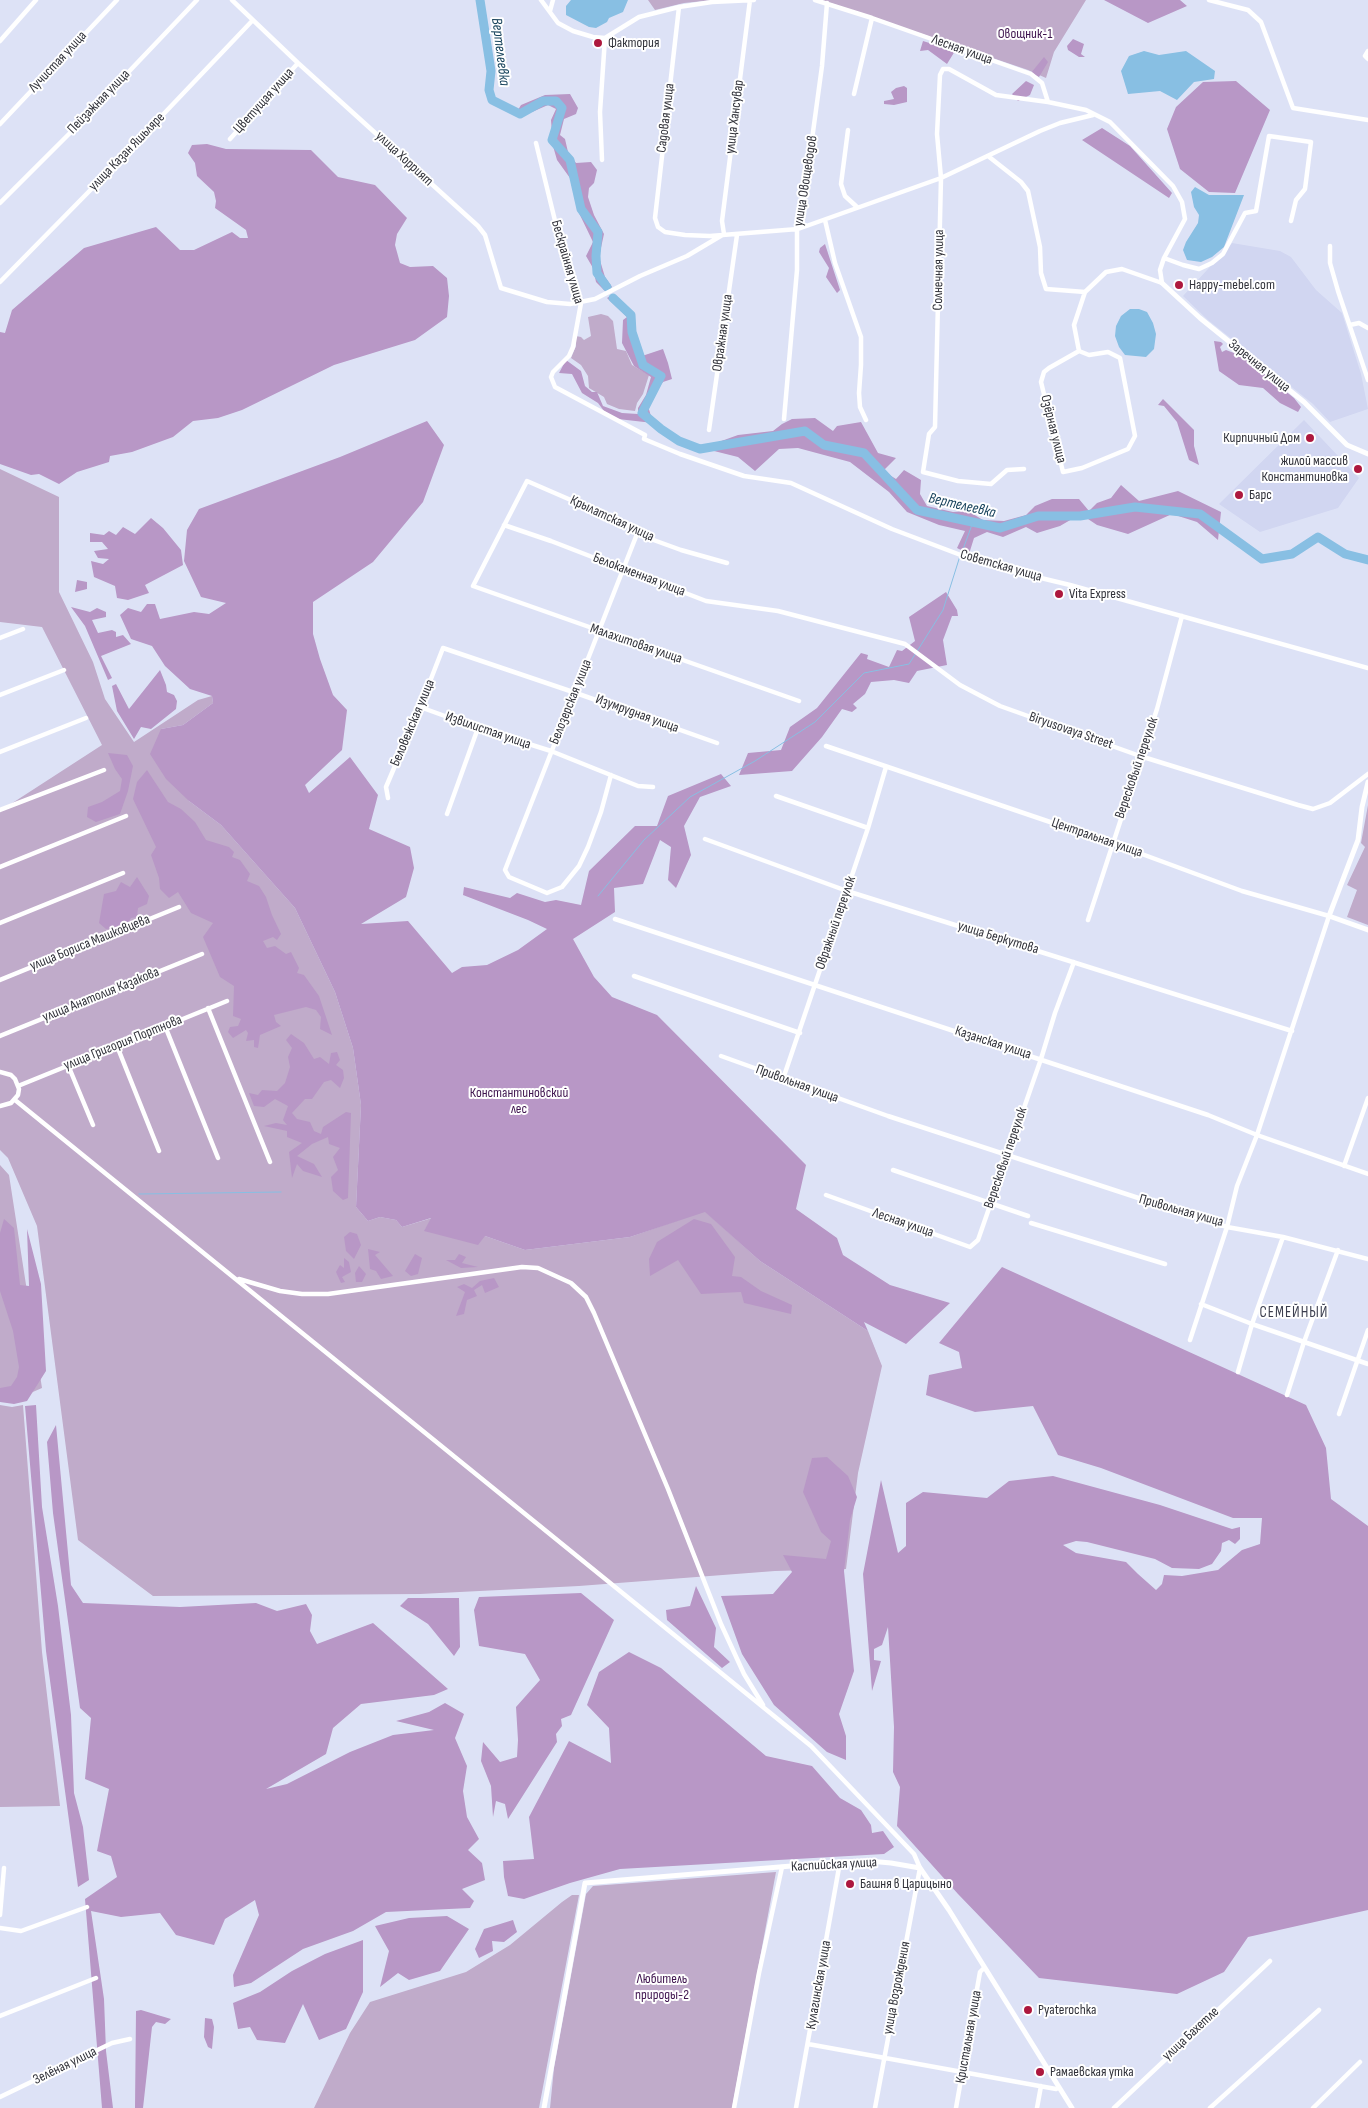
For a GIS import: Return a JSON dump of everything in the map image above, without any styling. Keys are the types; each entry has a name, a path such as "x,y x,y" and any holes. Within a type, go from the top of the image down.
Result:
{"street":[{"path":"0,41 36,0"},
{"name":"Лучистая улица","path":"0,124 117,0"},
{"name":"Пейзажная улица","path":"0,203 80,123 197,0"},
{"path":"232,0 252,20"},
{"path":"541,0 558,23 573,31 593,37 605,38 639,18 712,2 752,0"},
{"path":"550,11 553,0"},
{"name":"улица Хансувар","path":"724,234 722,222 752,0"},
{"name":"Лесная улица","path":"815,0 1031,74 1042,83 1048,102"},
{"path":"1209,0 1248,10 1261,22 1293,108 1368,120"},
{"name":"улица Овощеводов","path":"784,418 797,270 798,221 804,198 822,66 827,3"},
{"name":"Садовая улица","path":"679,8 655,218 658,227 665,232 710,236 724,234"},
{"path":"854,94 872,18"},
{"name":"улица Хоррият","path":"252,20 298,64 478,226 485,235 501,288 547,302 581,303"},
{"name":"улица Казан Яшьляре","path":"0,282 116,164 252,20"},
{"path":"602,160 600,112 605,38"},
{"path":"1368,51 1365,56 1368,59"},
{"name":"Цветущая улица","path":"230,139 298,64"},
{"name":"Солнечная улица","path":"1024,469 1007,470 991,484 958,481 923,472 929,434 936,427 941,178 937,134 940,75 943,69 949,68 996,95 1048,102"},
{"path":"1048,102 1086,110 1110,122 1173,186 1182,202 1185,218 1164,258 1160,270 1162,283 1122,269 1106,272 1085,292 1074,325 1079,351"},
{"path":"581,303 596,299 640,276 687,256 724,234 738,235 798,229 941,178 1040,131 1093,115"},
{"path":"848,130 841,184 845,196 856,208"},
{"path":"1164,258 1199,269 1212,263 1223,254 1245,213 1256,211 1269,136 1311,142 1305,189 1296,200 1291,221"},
{"name":"Бескрайняя улица","path":"536,143 566,268 575,295 581,303 569,356 550,377 555,387 645,435 644,439"},
{"path":"988,156 1021,182 1028,191 1040,247 1041,273 1046,289 1085,292"},
{"name":"улица Овощеводов","path":"825,220 834,263 860,337 860,407 866,420"},
{"name":"Овражная улица","path":"709,430 738,235"},
{"path":"1330,246 1330,264 1368,380"},
{"name":"Заречная улица","path":"1162,283 1200,318 1304,402 1347,445 1368,454"},
{"path":"1350,325 1359,323 1368,328"},
{"name":"Озёрная улица","path":"1079,351 1089,354 1108,352 1120,358 1135,436 1128,450 1082,468 1063,472 1041,382 1044,372 1079,351"},
{"name":"Советская улица","path":"644,439 680,454 744,476 790,484 892,529 987,565 1070,585 1368,668"},
{"name":"Крылатская улица","path":"504,525 527,481 633,527 637,534 727,563"},
{"name":"Белокаменная улица","path":"504,525 551,541 706,601 778,611"},
{"name":"Малахитовая улица","path":"504,525 473,586 799,701"},
{"name":"Белозерская улица","path":"611,775 601,812 588,847 579,866 562,887 547,893 509,877 505,870 637,534"},
{"name":"Biryusovaya Street","path":"778,611 905,644 960,685 1000,706 1140,756 1313,809 1330,803 1368,774"},
{"name":"Вересковый переулок","path":"1088,920 1140,756 1157,709 1182,616"},
{"path":"0,638 23,629"},
{"name":"Изумрудная улица","path":"442,648 576,692 717,743"},
{"name":"Беловежская улица","path":"388,798 386,787 420,707 442,648"},
{"path":"0,695 64,670"},
{"name":"Извилистая улица","path":"420,707 551,752 638,786 653,787"},
{"path":"0,752 86,718"},
{"path":"447,814 478,728"},
{"name":"Центральная улица","path":"826,746 1112,843 1242,891 1330,916 1368,930"},
{"name":"Овражный переулок","path":"783,1079 848,891 886,767"},
{"path":"0,810 104,770"},
{"name":"Привольная улица","path":"721,1056 783,1079 1227,1227 1237,1186 1257,1135 1330,916 1358,840 1362,807 1368,782"},
{"path":"776,796 868,828"},
{"path":"0,866 126,816"},
{"name":"улица Беркутова","path":"705,839 848,891 1292,1032"},
{"path":"0,923 123,873"},
{"name":"улица Бориса Машковцева","path":"0,980 179,907"},
{"name":"Казанская улица","path":"615,919 1208,1115 1257,1135 1368,1174"},
{"name":"улица Анатолия Казакова","path":"0,1036 202,954"},
{"name":"Вересковый переулок","path":"978,1240 1041,1059 1054,1013 1074,962"},
{"path":"634,976 800,1033"},
{"name":"улица Григория Портнова","path":"18,1086 227,1001"},
{"path":"208,1008 270,1162"},
{"path":"165,1026 218,1158"},
{"path":"117,1046 159,1151"},
{"path":"68,1065 93,1125"},
{"path":"0,1072 11,1075 18,1086 18,1095 15,1100 7,1105 0,1106"},
{"path":"1344,1166 1368,1098"},
{"path":"15,1100 811,1746 914,1854 920,1868 949,1910 1072,2108"},
{"path":"893,1170 1028,1216"},
{"name":"Лесная улица","path":"826,1195 970,1247 978,1240"},
{"path":"1031,1223 1164,1264"},
{"path":"1190,1340 1227,1227 1283,1237 1368,1259"},
{"path":"1238,1372 1252,1324 1283,1237"},
{"path":"1287,1395 1304,1342 1338,1250"},
{"path":"235,1277 280,1291 302,1294 328,1294 522,1267 538,1268 570,1283 586,1297 594,1313 668,1489 721,1624 744,1674 765,1708"},
{"path":"1201,1304 1252,1324 1368,1364"},
{"path":"1339,1414 1368,1330"},
{"name":"Каспийская улица","path":"544,2108 584,1882 840,1862 891,1863 920,1868"},
{"name":"Кулагинская улица","path":"796,2108 840,1862"},
{"path":"734,2108 759,1973 782,1867"},
{"path":"0,1916 4,1868"},
{"name":"улица Возрождения","path":"875,2108 920,1868"},
{"path":"0,1928 21,1931 87,1907"},
{"name":"улица Бахетле","path":"1114,2108 1270,1961"},
{"name":"Кристальная улица","path":"956,2108 980,1972 984,1968"},
{"path":"0,2016 96,1978"},
{"path":"1210,2108 1319,2010"},
{"name":"Зелёная улица","path":"0,2097 112,2043 130,2039"},
{"path":"808,2044 1058,2088"},
{"path":"1313,2108 1360,2062"},
{"path":"1037,2108 1041,2086"}],"shaded area":[{"path":"1232,243 1280,251 1291,257 1316,290 1342,313 1361,374 1368,409 1330,422 1313,404 1208,320 1183,296"},
{"path":"1304,420 1359,478 1338,508 1260,532 1219,504"}],"green space":[{"path":"648,0 714,0 684,3 655,10"},
{"name":"Овощник-1","path":"822,0 1086,0 1054,52 1046,78 1028,70"},
{"path":"1104,0 1180,0 1187,6 1148,23"},
{"path":"1073,39 1084,44 1081,54 1085,57 1079,57 1068,50 1067,46"},
{"path":"923,41 955,51 947,64 928,50 920,51"},
{"path":"1044,57 1048,62 1039,77 1031,73"},
{"path":"1026,81 1034,85 1030,95 1018,101 1012,94"},
{"path":"1236,81 1270,110 1235,193 1209,192 1180,169 1167,129 1176,107 1203,82"},
{"path":"904,86 907,88 907,102 894,105 884,104 884,101 894,99 891,92 896,88"},
{"path":"570,94 578,108 576,114 564,119 560,135 565,139 568,152 576,163 591,162 597,170 594,183 589,188 588,197 594,215 604,234 599,257 605,277 612,287 606,292 596,282 593,268 586,256 593,242 579,213 575,185 557,160 553,146 551,120 556,109 548,105 532,112 518,110 521,105 545,95"},
{"path":"1102,128 1130,146 1172,193 1169,198 1082,140"},
{"path":"207,144 226,149 311,150 338,177 375,185 407,218 397,234 395,245 400,263 410,267 433,266 447,278 449,296 447,317 415,340 334,365 242,410 218,418 193,421 173,437 132,452 110,456 109,462 77,472 59,484 39,474 31,475 0,464 0,332 5,333 12,310 84,248 156,227 180,250 194,250 232,232 240,238 248,238 246,230 215,208 214,192 197,176 195,163 188,153 192,145"},
{"path":"825,244 840,290 837,293 826,277 829,268 819,252 820,248"},
{"path":"614,294 633,314 635,339 642,356 663,349 668,363 672,379 663,382 650,398 648,406 653,423 618,419 604,411 598,403 582,393 572,374 559,373 566,360 581,371 585,386 592,392 597,392 603,406 622,413 638,414 638,408 646,395 651,377 634,366 622,343 623,320 627,317 607,298"},
{"path":"601,314 608,316 613,321 617,349 626,351 632,365 649,375 635,411 619,409 607,404 604,397 589,388 588,376 581,365 571,358 576,346 576,336 584,340 591,336 588,317"},
{"path":"1214,341 1223,344 1220,347 1222,352 1226,350 1242,356 1294,398 1301,407 1298,412 1280,403 1263,388 1239,385 1219,371"},
{"path":"1163,399 1194,430 1194,446 1199,465 1189,460 1177,422 1164,406 1158,405"},
{"path":"815,418 833,431 837,426 861,422 878,453 896,458 883,471 896,479 904,470 921,480 920,494 927,506 953,512 968,511 983,520 1004,521 1026,515 1035,506 1052,499 1079,499 1089,511 1097,503 1111,498 1121,485 1139,501 1178,491 1221,512 1218,540 1197,522 1172,514 1128,534 1097,525 1085,517 1072,519 1060,526 1037,533 1026,527 1003,537 987,532 974,538 969,554 957,548 965,531 939,525 907,512 889,492 850,462 798,448 779,449 755,471 738,457 710,450 713,444 738,435 773,431 792,419"},
{"name":"Константиновский лес","path":"427,421 444,445 423,502 373,562 313,602 313,634 320,659 333,695 347,710 342,750 305,785 309,793 350,757 378,795 369,829 410,847 414,868 406,897 361,924 408,921 452,973 462,967 487,965 518,950 547,929 463,895 464,887 510,898 517,893 545,902 556,900 581,905 589,871 635,826 657,826 668,796 721,774 731,786 700,797 684,826 691,855 676,888 668,880 671,847 660,840 643,884 614,888 615,912 573,939 594,977 612,997 657,1015 806,1165 796,1209 837,1238 843,1255 890,1285 950,1303 906,1344 864,1322 868,1331 760,1261 705,1212 630,1237 525,1250 485,1236 478,1245 424,1231 431,1218 402,1227 396,1220 380,1217 368,1221 356,1207 361,1105 353,1048 335,992 295,908 221,825 189,801 166,779 150,754 161,729 183,725 213,703 212,696 190,689 165,666 152,646 131,639 120,615 128,608 141,612 147,604 155,604 160,619 194,612 209,614 226,603 201,597 184,561 187,530 199,509 340,457"},
{"path":"0,469 59,497 59,592 93,662 105,699 134,742 198,700 212,696 213,703 183,725 161,729 189,801 221,825 295,908 335,992 353,1048 361,1105 356,1207 368,1221 380,1217 396,1220 402,1227 432,1218 425,1230 485,1236 525,1250 630,1237 705,1211 760,1261 868,1331 882,1366 858,1473 846,1569 775,1571 579,1586 420,1594 153,1596 78,1540 37,1226 8,1158 0,1150 0,811 102,745 42,627 0,622"},
{"path":"151,518 163,528 181,550 183,565 145,585 149,593 128,600 117,598 115,586 94,577 91,561 103,564 109,559 98,558 94,551 108,549 102,542 90,542 90,533 104,535 109,531 116,535 123,527 135,534"},
{"path":"77,580 87,582 87,589 75,592"},
{"path":"946,592 957,610 958,616 952,616 943,640 947,665 917,671 909,683 894,680 871,682 865,694 853,704 857,708 852,712 842,709 822,737 792,771 739,775 748,753 781,750 790,727 817,708 861,653 868,655 867,659 889,667 897,650 902,651 915,641 909,617"},
{"path":"71,607 90,612 97,608 106,612 106,617 92,620 98,633 112,630 116,632 116,637 123,635 131,644 101,656 112,678 108,680 85,626"},
{"path":"160,670 167,692 174,695 177,701 176,709 151,729 141,727 134,739 117,711 112,686 116,684 129,709"},
{"path":"108,753 127,755 133,766 128,791 120,814 96,822 87,817 88,807 102,802 120,791 122,779"},
{"path":"147,770 168,802 181,809 195,822 206,840 229,847 234,852 232,857 240,860 250,874 247,881 259,886 266,897 281,934 277,940 273,937 263,941 267,948 275,946 286,954 291,952 299,968 297,973 304,975 319,996 332,1035 320,1029 321,1017 316,1010 306,1007 274,1015 276,1022 281,1026 260,1035 258,1048 254,1047 254,1040 246,1041 248,1033 246,1030 233,1038 228,1032 230,1027 238,1026 241,1019 233,1016 234,986 220,977 203,937 213,923 191,913 178,892 169,898 160,889 159,878 151,855 156,847 133,799 137,782"},
{"path":"1368,805 1368,925 1347,917 1357,890 1347,885 1365,847 1361,843"},
{"path":"137,877 149,896 147,904 138,908 137,917 131,918 125,927 106,929 99,923 104,894 116,891 121,882 130,887"},
{"path":"291,1034 304,1043 314,1059 320,1057 329,1064 331,1053 337,1052 340,1060 336,1065 343,1070 344,1078 340,1088 331,1080 324,1082 312,1099 305,1099 292,1113 297,1119 310,1122 314,1131 321,1134 323,1127 346,1112 351,1113 348,1198 343,1200 333,1191 331,1177 338,1170 333,1157 340,1148 329,1144 328,1137 312,1144 297,1156 314,1164 322,1177 303,1171 297,1164 292,1178 289,1152 302,1143 287,1137 287,1131 264,1126 276,1123 287,1125 283,1120 288,1106 275,1099 264,1107 254,1106 249,1093 258,1095 262,1090 277,1091 285,1083 290,1067 288,1057 292,1048 286,1040"},
{"path":"0,1165 9,1175 42,1388 19,1398 0,1396"},
{"path":"4,1219 14,1228 20,1285 29,1286 27,1229 41,1284 46,1371 27,1401 14,1404 0,1402 0,1388 11,1386 17,1377 19,1367 13,1331 0,1291 0,1233"},
{"path":"694,1219 711,1224 735,1257 732,1276 741,1277 761,1291 792,1305 791,1314 744,1303 741,1292 701,1294 678,1260 650,1276 649,1259 657,1242"},
{"path":"350,1232 357,1234 361,1245 354,1259 346,1251 344,1237"},
{"path":"368,1249 380,1252 375,1255 393,1276 381,1279 376,1271 370,1269"},
{"path":"415,1254 422,1258 418,1274 411,1276 405,1271"},
{"path":"459,1254 466,1257 462,1263 478,1267 461,1268 446,1260 455,1260"},
{"path":"344,1258 349,1262 351,1272 342,1277 345,1282 341,1283 336,1272 340,1265 344,1268"},
{"path":"359,1266 366,1274 362,1282 356,1282 355,1273"},
{"path":"1002,1267 1306,1405 1326,1448 1331,1499 1368,1526 1368,1910 1248,1937 1224,1972 1177,1994 1039,1978 958,1894 897,1826 900,1787 893,1772 894,1727 888,1627 882,1645 874,1649 874,1660 881,1661 872,1691 863,1574 881,1480 898,1553 906,1546 906,1503 923,1492 987,1498 1009,1481 1053,1476 1160,1505 1232,1529 1240,1527 1240,1539 1235,1544 1229,1540 1222,1543 1221,1551 1212,1564 1199,1569 1172,1568 1155,1559 1087,1542 1076,1541 1063,1545 1076,1553 1126,1562 1156,1590 1162,1584 1164,1575 1182,1576 1218,1570 1242,1550 1260,1544 1262,1518 1233,1518 1101,1468 1058,1455 1033,1406 975,1412 926,1395 929,1375 962,1368 959,1352 939,1343"},
{"path":"494,1278 499,1287 485,1293 482,1285 474,1290 477,1296 467,1300 464,1314 456,1316 465,1292 457,1287 464,1284 472,1288 480,1281"},
{"path":"0,1405 12,1407 23,1405 42,1652 60,1806 0,1807"},
{"path":"36,1405 42,1507 58,1606 71,1715 74,1793 83,1827 89,1880 78,1887 46,1651 25,1406"},
{"path":"56,1425 71,1585 83,1603 180,1607 256,1603 277,1611 306,1604 312,1615 310,1631 317,1644 373,1623 448,1689 434,1695 361,1704 333,1728 326,1754 266,1789 287,1784 350,1752 393,1735 434,1730 396,1721 429,1712 445,1703 464,1714 455,1738 467,1766 463,1791 467,1817 479,1839 468,1850 482,1863 485,1880 462,1889 474,1901 470,1908 386,1912 353,1931 303,1949 251,1983 234,1987 233,1975 259,1915 255,1900 225,1919 214,1945 176,1935 160,1913 121,1917 91,1911 104,1999 106,2051 113,2108 102,2108 85,1899 117,1877 111,1856 97,1851 109,1789 85,1779 91,1718 80,1708 53,1513 47,1442"},
{"path":"827,1457 848,1476 857,1497 850,1520 844,1571 854,1671 839,1714 846,1736 846,1760 827,1752 774,1705 742,1654 721,1596 773,1594 792,1572 783,1555 826,1559 831,1541 821,1532 803,1492 812,1458"},
{"path":"696,1586 716,1628 714,1647 730,1662 722,1668 667,1620 666,1610 690,1606"},
{"path":"581,1593 614,1620 571,1715 561,1719 562,1726 556,1734 557,1742 508,1819 505,1804 496,1801 493,1817 491,1786 481,1761 483,1742 500,1762 517,1757 516,1707 540,1680 525,1654 479,1646 474,1610 479,1597"},
{"path":"408,1598 459,1598 460,1647 454,1656 428,1624 400,1606"},
{"path":"629,1652 661,1668 766,1756 812,1766 840,1798 861,1810 871,1825 872,1833 883,1831 894,1847 884,1854 620,1869 570,1883 524,1899 508,1896 503,1861 534,1859 529,1817 569,1741 611,1763 609,1728 587,1705 599,1672"},
{"name":"Любитель природы-2","path":"776,1872 732,2108 550,2108 554,2068 586,1894 593,1886"},
{"path":"572,1895 579,1895 539,2108 314,2108 350,2033 370,2002 466,1972 510,1945"},
{"path":"447,1916 469,1929 440,1971 409,1980 398,1973 380,1987 389,1951 375,1926 409,1918"},
{"path":"513,1920 517,1932 504,1942 492,1941 493,1951 479,1958 475,1949 484,1929"},
{"path":"363,1940 363,1992 346,2029 319,2040 303,2004 285,2043 257,2040 250,2027 238,2029 233,2003 260,1992 292,1971 325,1954"},
{"path":"141,2010 171,2019 165,2024 156,2022 152,2027 143,2108 135,2108 136,2011"},
{"path":"205,2018 212,2019 214,2027 212,2049 208,2047 204,2037"}],"water":[{"path":"571,0 628,0 623,12 609,18 607,22 596,28 589,27 566,15 566,6"},
{"path":"1144,51 1159,55 1186,51 1215,71 1214,79 1194,82 1177,100 1160,91 1128,94 1121,71 1129,56"},
{"path":"1195,187 1209,195 1244,195 1224,247 1212,257 1201,262 1187,260 1183,250 1198,223 1199,215 1194,207 1191,192"},
{"path":"1130,309 1139,309 1147,312 1153,323 1156,334 1154,349 1146,357 1125,355 1119,347 1115,336 1116,326 1121,316"}],"waterway":[{"name":"Вертелеевка","path":"480,0 491,71 489,90 492,100 520,114 543,101 556,101 562,108 552,140 570,160 581,209 598,232 597,273 607,287"},
{"name":"Вертелеевка","path":"613,298 631,315 632,332 643,365 661,376 642,413 679,441 700,449 805,431 824,445 864,453 917,510 1000,528 1038,516 1080,516 1135,507 1200,514 1262,559 1292,554 1318,537 1345,554 1368,560"},
{"path":"962,552 973,522"},
{"path":"598,896 644,840 690,797 755,761 815,722 864,673 909,664 943,610 960,556"},
{"path":"139,1194 281,1192"}],"place":[{"name":"Фактория","path":"598,43"},
{"name":"Happy-mebel.com","path":"1179,285"},
{"name":"Кирпичный Дом","path":"1310,438"},
{"name":"жилой массив Константиновка","path":"1358,469"},
{"name":"Барс","path":"1239,495"},
{"name":"Vita Express","path":"1059,594"},
{"name":"Башня в Царицыно","path":"850,1884"},
{"name":"Pyaterochka","path":"1028,2010"},
{"name":"Рамаевская утка","path":"1040,2072"}],"district":[{"name":"СЕМЕЙНЫЙ","path":"1294,1313"}]}
